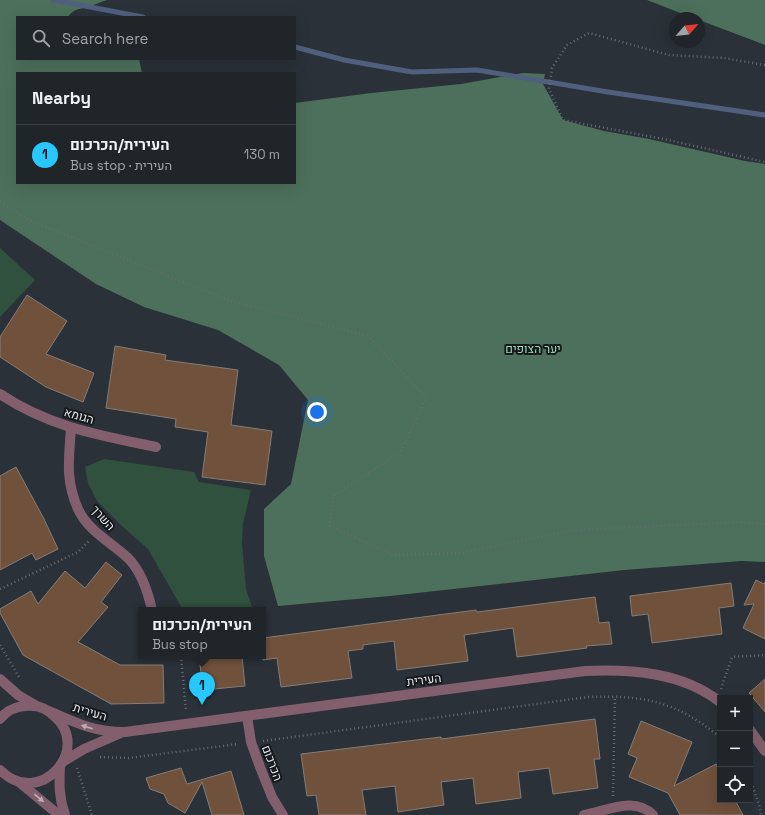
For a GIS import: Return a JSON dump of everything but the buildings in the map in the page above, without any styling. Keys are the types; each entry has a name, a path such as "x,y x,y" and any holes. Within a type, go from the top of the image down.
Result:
{"street":[{"name":"הגומא","path":"0,394 26,410 53,422 72,428 156,447"},
{"name":"השרך","path":"72,428 68,474 79,510 89,525 132,564 148,592 151,607"},
{"name":"העירית","path":"36,706 95,730 125,732 585,671 615,670 644,672 672,678 696,688 717,700"},
{"path":"0,678 18,695 36,706"},
{"path":"0,719 13,708 36,706"},
{"path":"49,711 58,718 64,728 67,738 67,750 62,764 59,786 61,803 65,815"},
{"name":"הכרכום","path":"247,716 250,742 272,797 283,815"},
{"path":"751,731 765,751"},
{"name":"העירית","path":"18,782 30,783 42,781 52,775 73,755 125,732"},
{"path":"0,770 6,776 18,782 59,815"},
{"path":"588,815 612,808 630,805 642,807 653,815"}],"path":[{"path":"765,65 724,58 669,55 589,33 567,44 552,68 549,89 563,120 668,140 765,162"},
{"path":"0,202 28,220 228,300 368,336 426,398 400,453 333,496 330,526 393,555 462,553 574,530 739,522 765,524"},
{"path":"0,589 78,552 97,532"},
{"path":"721,695 732,657 765,655"},
{"path":"181,659 188,724"},
{"path":"97,756 129,758 588,697 614,696 640,698 664,704 690,716 717,735"},
{"path":"612,808 614,696"},
{"path":"73,755 92,815"},
{"path":"753,787 761,815"}],"green space":[{"name":"יער הצופים","path":"0,0 107,0 75,10 69,16 16,16 16,60 139,60 142,72 16,72 16,184 296,184 296,103 371,93 461,84 523,73 545,74 543,84 563,120 604,131 765,164 765,562 742,561 624,570 390,596 278,606 264,556 264,509 291,484 308,400 279,365 218,330 144,307 96,284 0,220"},
{"path":"647,0 765,0 765,45 705,22 705,12 678,12"},
{"path":"0,248 35,280 0,317"},
{"path":"104,459 194,472 199,482 251,490 243,524 242,544 246,589 252,607 181,607 148,549 97,501 88,483 85,467"}],"waterway":[{"path":"53,0 138,16"},
{"path":"296,47 344,60 412,72 477,70 608,92 765,115"}],"place":[{"name":"העירית/הכרכום","path":"202,705"}]}
